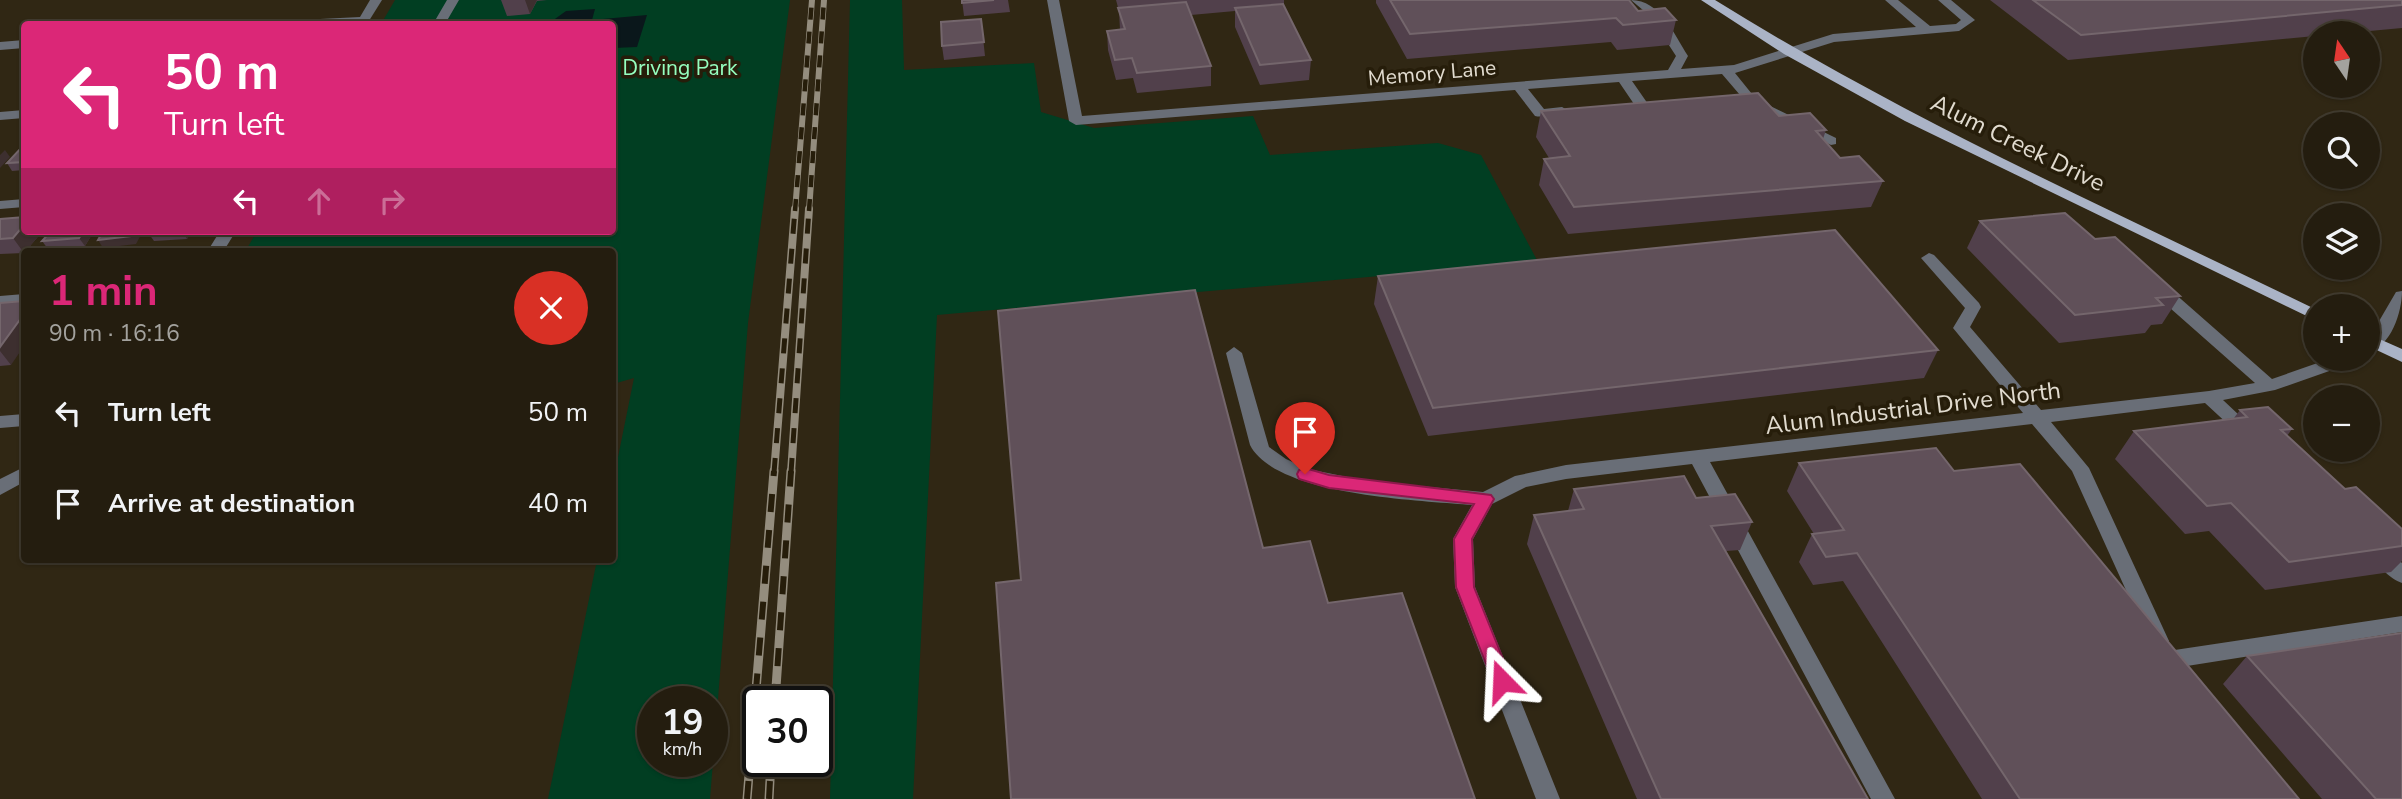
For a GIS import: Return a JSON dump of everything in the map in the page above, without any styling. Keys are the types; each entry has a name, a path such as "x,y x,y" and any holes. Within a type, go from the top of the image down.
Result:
{"main road":[{"name":"Alum Creek Drive","path":"1707,0 1788,51 1910,118 2303,309"},
{"path":"2380,347 2402,356"}],"street":[{"path":"363,21 376,0"},
{"path":"441,21 453,0"},
{"name":"Memory Lane","path":"1053,0 1076,121 1726,70 1833,38 1959,27 1969,20 1944,0"},
{"path":"1637,0 1654,14 1682,56 1672,75"},
{"path":"1891,0 1927,30"},
{"path":"0,46 21,44"},
{"path":"1726,70 1748,99"},
{"path":"1623,78 1641,104"},
{"path":"1519,87 1540,113 1578,110"},
{"path":"1716,100 1748,99 1831,141"},
{"path":"0,116 21,114"},
{"path":"0,205 21,203"},
{"path":"1929,258 1973,307 1961,328 2080,468 2168,660 2182,681"},
{"path":"2151,281 2269,386"},
{"path":"2380,328 2402,296"},
{"path":"0,302 21,299"},
{"path":"1234,353 1260,449 1280,467 1329,482 1485,499 1463,539 1465,587 1548,799"},
{"name":"Alum Industrial Drive North","path":"1485,499 1522,481 1566,472 2209,397 2269,386 2312,371"},
{"path":"2209,397 2260,444"},
{"path":"0,422 21,419"},
{"path":"1698,457 1883,799"},
{"path":"0,488 21,476"},
{"path":"2361,537 2402,575"},
{"path":"2168,660 2402,624"}],"green space":[{"name":"Driving Park","path":"395,0 790,0 748,323 719,686 637,686 637,777 712,777 710,799 548,799 596,563 616,563 616,467 634,378 616,383 616,248 247,248 255,235 616,235 616,21 383,21"},
{"path":"850,0 902,0 904,70 1034,63 1041,112 1094,128 1253,116 1270,155 1438,143 1481,155 1538,262 937,315 913,799 830,799 831,777 833,777 833,686"}],"shaded area":[{"path":"595,9 592,20 647,15 637,47 616,48 616,21 552,21 566,11"}],"building":[{"path":"962,0 994,0 962,3"},
{"path":"1390,0 1629,0 1638,11 1665,8 1676,20 1623,25 1616,18 1410,34"},
{"path":"2033,0 2402,0 2402,5 2081,35"},
{"path":"1186,2 1211,66 1137,73 1132,58 1115,60 1107,31 1125,29 1118,8"},
{"path":"1283,4 1311,60 1260,65 1235,8"},
{"path":"981,19 984,42 942,46 941,22"},
{"path":"1758,93 1779,116 1810,113 1826,130 1816,131 1840,158 1859,156 1883,181 1574,207 1544,159 1570,156 1541,111"},
{"path":"21,148 21,162 7,163"},
{"path":"2065,213 2095,239 2115,237 2180,296 2156,298 2163,305 2075,315 1980,221"},
{"path":"21,217 21,229 13,238 0,239 0,219"},
{"path":"1835,230 1938,350 1433,408 1378,276"},
{"path":"47,235 81,235 79,238 42,241"},
{"path":"101,235 132,235 131,236 98,240"},
{"path":"1195,290 1263,548 1310,541 1328,603 1402,593 1475,799 1011,799 996,583 1021,580 998,311"},
{"path":"21,301 21,318 0,347 0,303"},
{"path":"2268,407 2292,429 2281,430 2303,450 2303,462 2316,462 2345,489 2356,487 2402,529 2402,546 2289,562 2231,503 2207,506 2134,431 2247,417 2240,410"},
{"path":"1936,448 1954,471 2020,464 2299,799 2020,799 1857,553 1826,557 1812,534 1844,530 1799,463"},
{"path":"1684,476 1696,498 1735,494 1752,522 1711,526 1868,799 1661,799 1534,515 1584,509 1574,489"},
{"path":"2402,633 2402,799 2376,799 2247,656"}],"railway":[{"path":"795,211 812,0"},
{"path":"809,211 824,0"},
{"path":"774,473 795,209"},
{"path":"791,473 809,209"},
{"path":"747,799 774,471"},
{"path":"776,686 791,471"},
{"path":"769,799 770,777"}],"route":[{"path":"1305,474 1329,482 1485,499 1463,539 1465,587 1502,681"}]}
